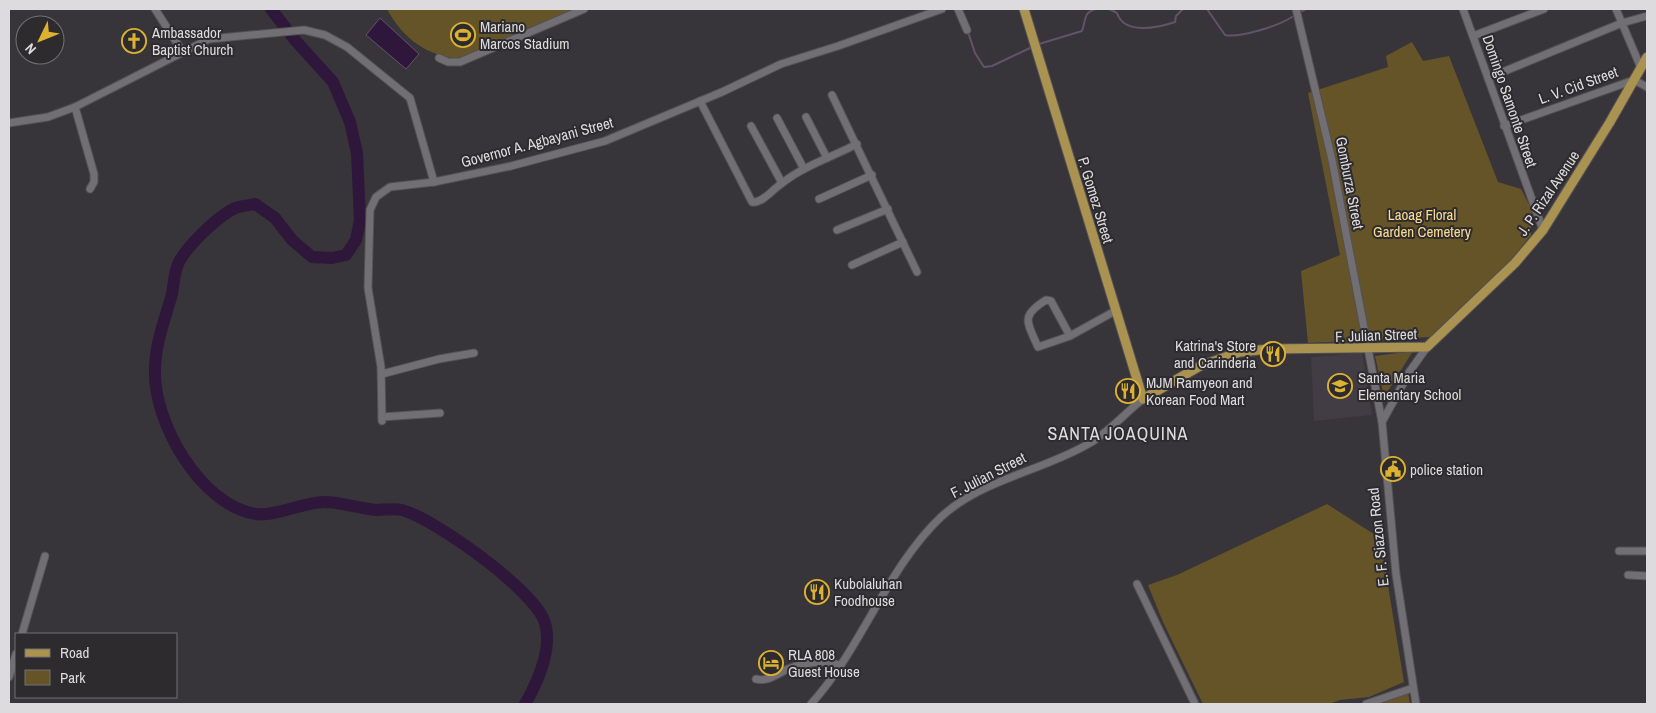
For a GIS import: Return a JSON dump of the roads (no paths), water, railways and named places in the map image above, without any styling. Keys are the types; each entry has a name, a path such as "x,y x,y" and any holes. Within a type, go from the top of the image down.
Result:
{"main road":[{"name":"P. Gomez Street","path":"1024,9 1142,399"},
{"name":"J. P. Rizal Avenue","path":"1427,347 1515,263 1543,230 1610,122 1647,57"},
{"name":"F. Julian Street","path":"1142,399 1200,366 1240,352 1268,349 1427,347"}],"street":[{"path":"155,9 182,51"},
{"path":"439,58 448,62 460,62 584,9"},
{"name":"Governor A. Agbayani Street","path":"440,413 382,419 382,374 368,288 372,203 380,192 390,186 434,182 511,166 605,141 781,64 942,9"},
{"path":"958,9 967,30"},
{"name":"Gomburza Street","path":"1296,9 1332,160 1382,422"},
{"name":"Domingo Samonte Street","path":"1463,9 1543,230"},
{"path":"1473,36 1544,9"},
{"path":"1616,9 1641,68"},
{"path":"1488,78 1622,23 1647,16"},
{"path":"9,123 48,117 75,107 182,51 209,39 292,30 322,34 337,40 410,98 434,182"},
{"path":"1634,80 1647,88"},
{"name":"L. V. Cid Street","path":"1504,126 1634,80"},
{"path":"832,95 917,272"},
{"path":"700,101 752,202 759,202 782,183 857,144"},
{"path":"75,107 94,174 94,182 90,189"},
{"path":"806,117 827,158"},
{"path":"777,118 804,170"},
{"path":"751,126 782,183"},
{"path":"819,199 872,175"},
{"path":"837,230 888,209"},
{"path":"852,265 903,242"},
{"path":"1070,336 1050,300 1046,300 1031,309 1028,320 1029,327 1038,347 1070,336 1115,311"},
{"path":"1382,422 1406,377 1427,347"},
{"path":"382,374 439,359 474,353"},
{"name":"F. Julian Street","path":"811,704 841,666 895,576 925,534 942,516 992,486 1089,443 1142,399"},
{"name":"E. F. Siazon Road","path":"1382,422 1396,574 1416,704"},
{"path":"1619,551 1647,551"},
{"path":"22,633 46,556"},
{"path":"1628,575 1647,576"},
{"path":"1137,584 1195,704"},
{"path":"9,677 15,657"},
{"path":"756,679 765,681 789,669 807,664 830,661 841,666"},
{"path":"1366,704 1413,688"}],"waterway":[{"path":"271,9 295,40 333,82 350,122 357,153 360,220 356,240 346,255 332,258 312,257 292,240 275,218 255,204 235,208 212,224 183,255 176,269 172,294 155,360 157,391 162,413 184,458 199,479 236,508 256,514 263,514 324,502 377,510 402,510 436,526 480,556 520,589 543,618 546,628 546,651 540,674 525,704"},
{"path":"1039,44 1082,31 1087,15 1096,9"},
{"path":"1109,9 1117,13 1126,25 1142,28 1151,28 1175,22 1176,16 1183,9"},
{"path":"1207,9 1225,35 1240,35 1259,30 1292,17"},
{"path":"1302,11 1306,9"},
{"path":"968,32 975,53 984,67 992,66 1030,48"}],"place":[{"name":"Mariano Marcos Stadium","path":"463,35"},
{"name":"Ambassador Baptist Church","path":"134,41"},
{"name":"Katrina's Store and Carinderia","path":"1273,354"},
{"name":"Santa Maria Elementary School","path":"1340,386"},
{"name":"MJM Ramyeon and Korean Food Mart","path":"1128,391"},
{"name":"police station","path":"1393,469"},
{"name":"Kubolaluhan Foodhouse","path":"817,592"},
{"name":"RLA 808 Guest House","path":"771,663"}],"district":[{"name":"SANTA JOAQUINA","path":"1118,433"}],"park label":[{"name":"Laoag Floral Garden Cemetery","path":"1422,222"}]}
